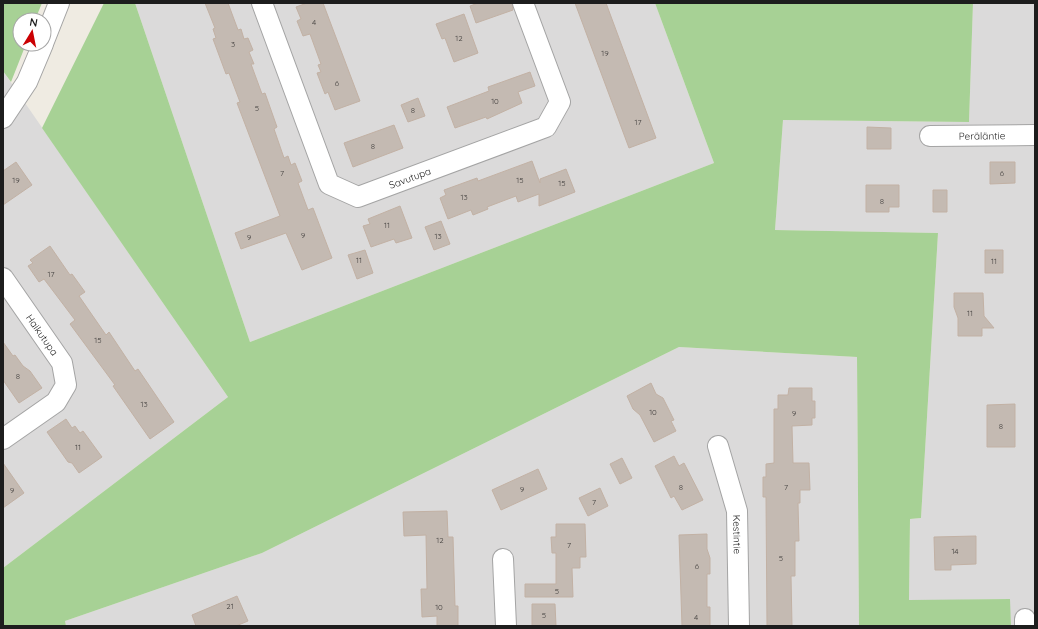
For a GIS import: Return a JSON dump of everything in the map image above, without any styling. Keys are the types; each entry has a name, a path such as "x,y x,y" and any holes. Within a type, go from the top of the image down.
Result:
{"street":[{"path":"52,21 59,3"},
{"name":"Savutupa","path":"262,3 329,184 358,197 546,126 560,102 524,3"},
{"path":"3,118 27,82 40,52"},
{"name":"Peräläntie","path":"930,136 1035,135"},
{"name":"Haikutupa","path":"3,278 62,363 66,385 56,402 3,439"},
{"name":"Kestintie","path":"718,446 737,511 739,626"},
{"path":"503,559 506,626"}],"shaded area":[{"path":"135,3 655,3 714,163 250,342"},
{"path":"973,3 1035,3 1035,626 1011,626 1009,599 909,601 910,519 921,518 938,233 775,230 783,120 969,122"},
{"path":"3,71 228,397 3,568"},
{"path":"679,347 857,357 859,626 66,626 65,621 262,553"}],"green space":[{"path":"3,3 42,3 38,12 12,12 12,52 23,52 11,82 3,71"},
{"path":"104,3 135,3 250,342 714,163 655,3 973,3 969,122 783,120 775,230 938,233 921,518 910,519 909,600 1010,599 1011,626 859,626 857,357 679,347 262,553 65,621 66,626 3,626 3,568 228,397 42,128"}],"building":[{"path":"205,3 228,3 238,30 241,29 244,39 248,38 253,50 249,52 254,64 251,64 262,94 265,93 277,127 274,129 284,158 288,156 291,165 295,163 302,181 298,183 308,210 313,208 332,258 302,270 286,233 241,249 235,233 280,216 237,103 240,102 229,73 226,74 213,39 216,38 213,29 215,28"},
{"path":"307,3 323,3 360,101 335,110 328,92 325,94 317,73 321,72 318,65 321,64 310,34 303,36 297,21 301,19 296,7"},
{"path":"478,3 512,3 513,10 476,23 470,6"},
{"path":"575,3 606,3 656,138 629,148"},
{"path":"464,14 478,53 454,62 445,38 442,39 436,24"},
{"path":"530,72 535,86 518,92 522,103 487,119 486,117 455,128 447,107 489,91 488,87"},
{"path":"418,98 425,116 408,122 401,105"},
{"path":"394,125 403,148 353,167 344,143"},
{"path":"867,127 891,128 891,149 867,149"},
{"path":"532,161 540,183 540,179 566,169 575,192 539,206 539,194 518,202 516,196 487,207 488,209 473,215 471,210 448,219 440,198 446,195 444,190 477,178 478,181"},
{"path":"16,162 32,185 3,205 3,171"},
{"path":"990,162 1015,162 1015,183 990,184"},
{"path":"866,185 899,185 899,207 889,207 889,212 866,212"},
{"path":"933,190 947,190 947,212 933,212"},
{"path":"400,206 412,238 396,243 394,239 371,247 363,226 370,224 368,219"},
{"path":"441,221 450,244 434,250 425,227"},
{"path":"50,246 70,275 72,274 85,292 79,296 106,335 109,332 135,371 138,369 174,422 150,439 113,386 115,385 70,324 75,320 44,279 39,282 28,266 33,263 30,260"},
{"path":"365,250 373,273 357,279 348,255"},
{"path":"985,250 1003,250 1003,273 985,273"},
{"path":"954,293 983,293 984,316 994,328 982,328 982,336 958,336 958,318 954,307"},
{"path":"3,342 13,356 15,355 23,366 30,371 42,388 19,403 3,380"},
{"path":"651,383 656,394 663,398 674,420 671,421 676,431 654,442 640,415 633,409 627,396"},
{"path":"789,388 812,388 812,401 815,401 815,418 812,418 812,425 792,426 793,463 809,463 810,490 800,490 800,503 798,503 799,541 795,541 795,576 791,576 792,626 767,626 766,497 763,497 763,477 766,477 766,464 774,463 774,409 778,409 778,395 788,395"},
{"path":"1015,404 1015,447 987,447 987,405"},
{"path":"66,419 72,428 75,426 80,433 83,431 102,457 79,473 72,463 68,462 47,432"},
{"path":"674,456 679,466 684,463 703,500 682,510 674,496 671,498 655,466"},
{"path":"622,458 632,478 620,484 610,464"},
{"path":"3,463 24,493 3,508"},
{"path":"538,469 547,489 501,510 492,490"},
{"path":"600,488 608,506 588,516 579,498"},
{"path":"447,511 448,537 453,537 455,606 458,606 458,626 437,626 437,616 422,617 421,589 427,589 426,535 404,536 403,512"},
{"path":"556,524 585,524 586,557 580,557 580,568 572,568 573,597 525,597 525,584 556,584 556,553 552,553 551,537 556,537"},
{"path":"707,534 710,574 707,574 707,607 710,607 710,626 682,626 679,535"},
{"path":"976,536 976,564 951,565 951,570 935,570 934,537"},
{"path":"237,596 248,621 236,626 196,626 192,615"},
{"path":"532,604 555,604 556,626 532,626"}]}
